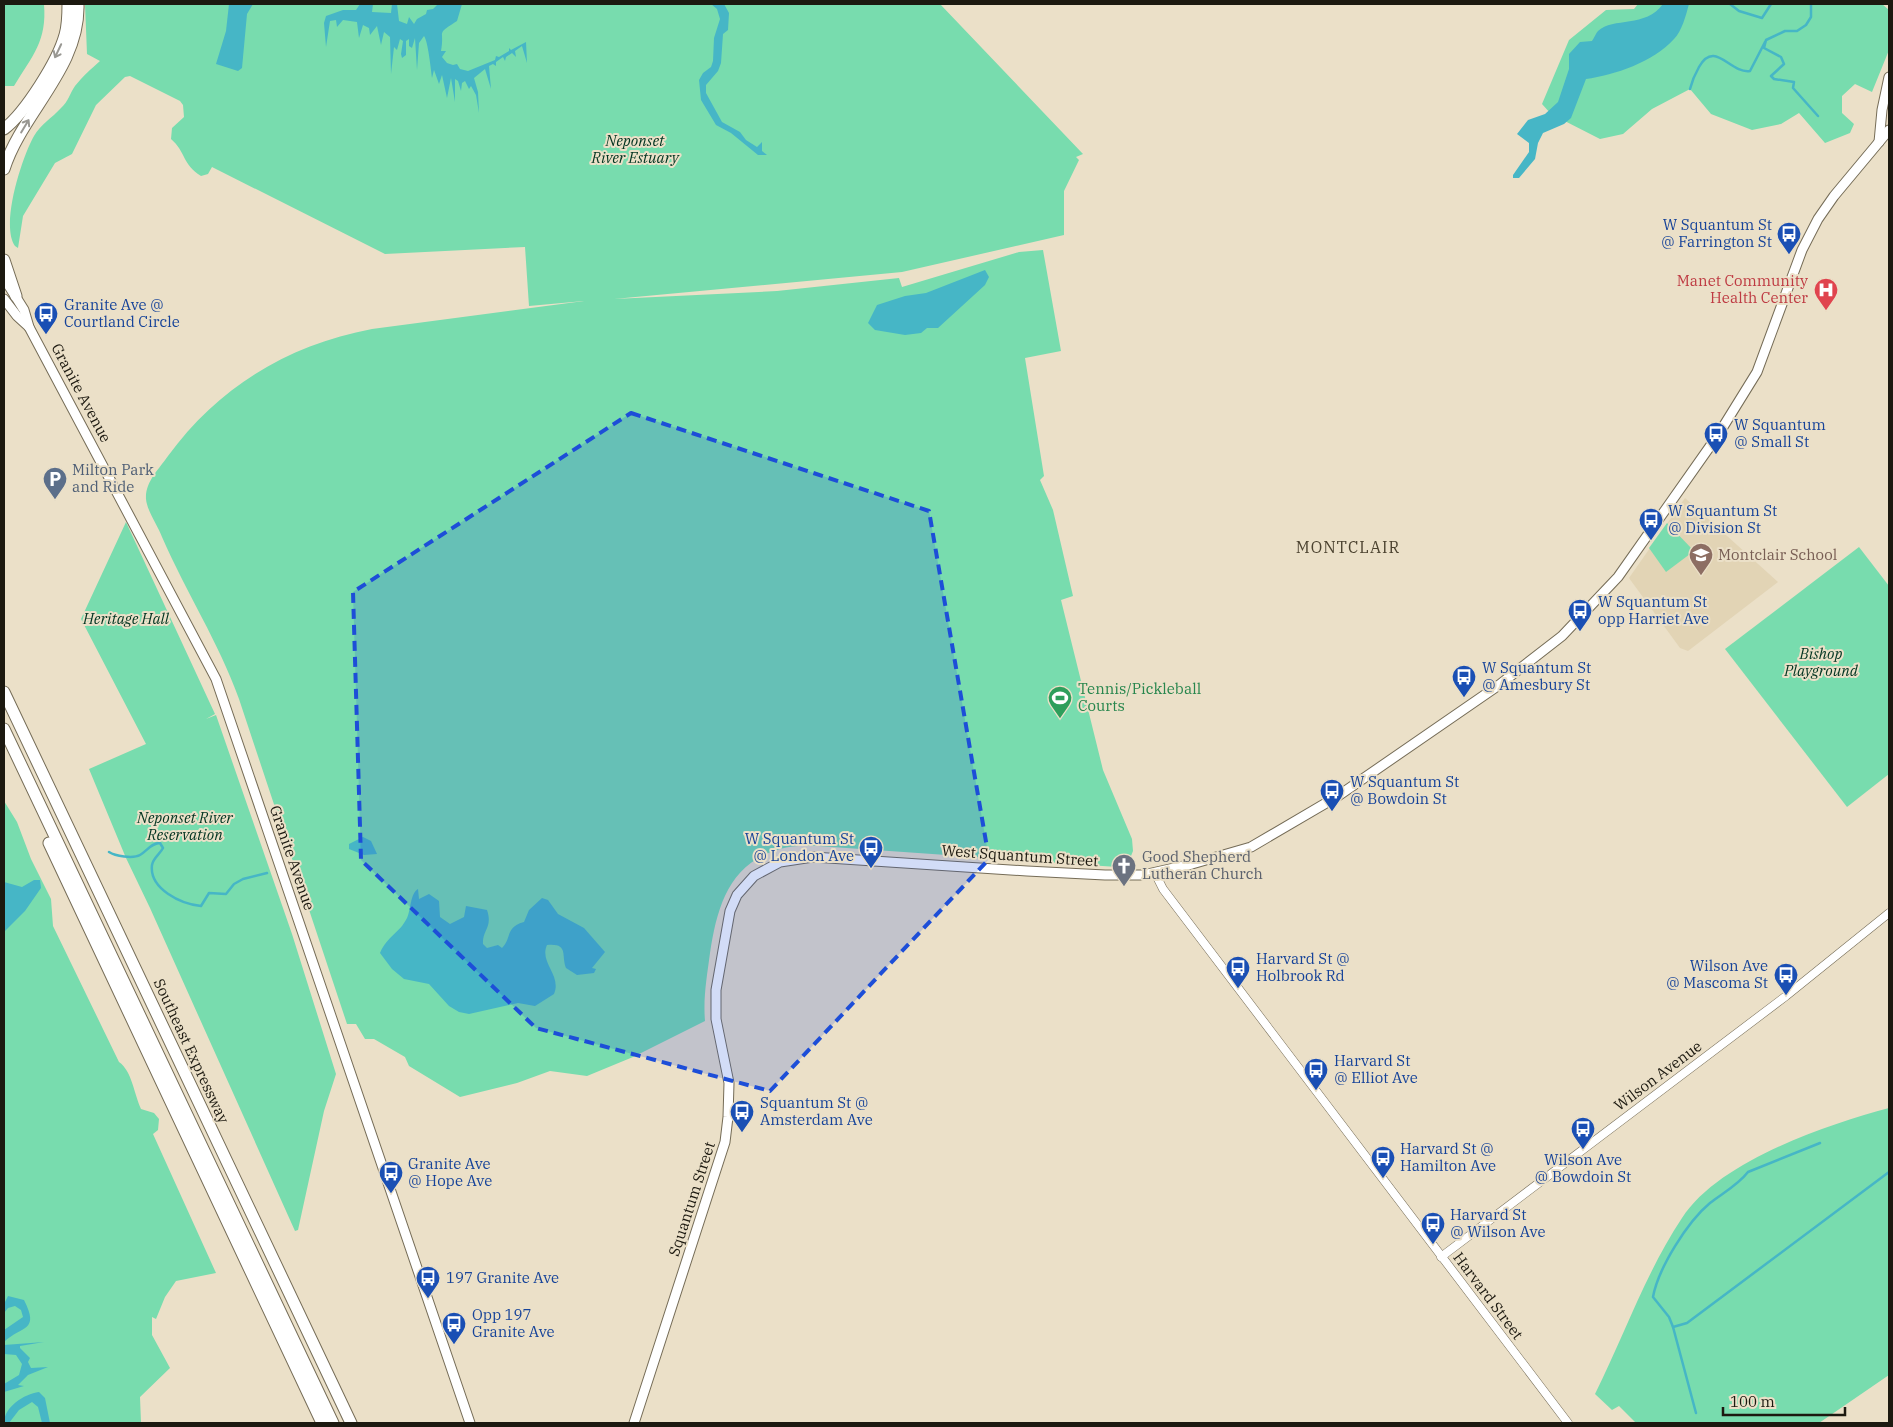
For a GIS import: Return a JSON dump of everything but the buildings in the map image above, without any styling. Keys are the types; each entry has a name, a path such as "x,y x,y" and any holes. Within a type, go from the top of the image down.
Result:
{"highway":[{"path":"4,129 22,111 57,56 68,24 68,4"},
{"path":"4,169 14,145 69,52 76,30 78,4"},
{"path":"4,260 16,296"},
{"name":"Southeast Expressway","path":"4,692 350,1423"},
{"path":"4,708 343,1423"},
{"path":"4,729 333,1423"},
{"path":"4,746 322,1423"}],"main road":[{"path":"1879,142 1889,77"},
{"path":"1886,87 1889,98"},
{"name":"West Squantum Street","path":"740,892 754,876 770,865 807,857 1105,875 1155,873 1236,852 1271,837 1338,796 1460,715 1552,644 1578,621 1618,577 1737,408 1757,372 1808,235 1834,196 1889,130"},
{"name":"Granite Avenue","path":"4,278 24,310 29,326 216,679 470,1423"},
{"name":"Granite Avenue","path":"4,299 17,316 29,326"},
{"name":"Squantum Street","path":"634,1423 725,1142 728,1117 728,1082 716,1019 716,995 726,924 731,907 740,892"}],"street":[{"name":"Harvard Street","path":"1155,873 1163,889 1568,1423"},
{"name":"Wilson Avenue","path":"1441,1257 1786,996 1889,913"}],"highlighted area":[{"path":"631,413 929,511 989,859 770,1091 536,1028 361,860 353,592"}],"shaded area":[{"name":"Montclair School","path":"1685,498 1778,582 1688,651 1680,648 1629,578"}],"green space":[{"path":"4,4 44,4 41,38 33,56 14,86 4,86"},
{"name":"Neponset River Estuary","path":"85,4 940,4 1083,154 1076,157 1079,160 1064,191 1064,235 902,272 614,299 777,291 899,278 902,287 1019,252 1043,250 1061,351 1025,358 1044,476 1040,480 1053,510 1073,596 1061,600 1103,770 1132,839 1133,851 1129,861 1117,867 818,846 785,848 763,856 749,865 737,876 722,904 710,953 705,995 705,1021 633,1057 587,1076 550,1071 517,1083 460,1097 409,1066 405,1057 374,1039 365,1039 356,1024 347,1024 239,699 222,658 150,513 146,493 153,476 168,456 209,409 257,373 284,358 341,336 372,329 584,301 529,306 525,247 385,254 212,167 208,174 201,176 190,167 171,139 172,128 184,117 183,105 180,101 130,76 125,77 96,105 72,154 55,163 23,216 18,248 15,246 11,236 11,208 14,191 29,146 40,128 63,106 75,86 100,61 87,54"},
{"path":"1638,4 1882,4 1889,10 1889,50 1872,92 1855,84 1842,96 1842,113 1854,124 1850,133 1825,143 1799,113 1781,124 1752,130 1711,114 1690,89 1652,109 1623,134 1600,139 1551,114 1542,104 1569,40 1606,10 1634,9"},
{"name":"Neponset River Reservation","path":"126,522 215,714 206,719 216,715 292,934 336,1074 324,1111 298,1230 295,1231 126,858 89,769 146,744 81,619"},
{"path":"1667,523 1694,551 1666,572 1649,548"},
{"name":"Bishop Playground","path":"1859,547 1889,586 1889,774 1847,807 1725,649"},
{"path":"4,801 17,822 31,859 51,899 53,926 119,1062 130,1077 141,1109 154,1113 159,1119 158,1130 153,1134 216,1273 176,1281 165,1297 156,1319 152,1317 152,1335 170,1368 140,1397 141,1423 4,1423"},
{"path":"1889,1108 1889,1375 1819,1423 1636,1423 1619,1406 1612,1410 1595,1394 1657,1260 1682,1218 1699,1198 1721,1179 1776,1148 1835,1124"}],"water":[{"path":"229,4 253,4 247,14 242,68 238,71 216,64 226,31"},
{"path":"360,4 373,4 372,12 391,13 392,4 397,4 399,21 407,24 409,17 414,24 417,19 426,14 427,10 433,9 438,4 462,4 457,21 442,33 441,51 446,51 442,57 447,63 457,64 460,69 468,71 495,60 496,56 499,57 509,51 509,48 511,50 526,42 527,63 522,46 515,51 516,57 512,53 506,57 505,61 503,57 496,62 496,66 493,64 489,66 491,89 485,69 474,78 478,92 479,113 476,95 471,86 469,89 465,81 462,83 461,91 458,81 455,79 455,102 451,78 447,98 442,75 439,84 434,70 432,78 424,36 419,43 417,70 415,38 412,48 409,46 409,39 406,41 406,55 402,58 403,41 400,39 397,50 394,47 391,74 390,37 384,32 381,45 377,26 370,35 369,28 363,25 359,38 357,22 343,20 337,27 336,20 330,21 326,47 324,23 326,16 343,10 356,10"},
{"path":"711,4 724,4 729,13 728,30 723,34 721,63 718,71 706,85 706,93 722,122 740,132 746,140 757,147 762,142 762,151 767,155 758,155 731,133 716,125 701,100 699,80 703,73 711,67 714,38 720,19 717,9"},
{"path":"1663,4 1689,4 1677,36 1645,61 1621,71 1586,79 1571,118 1564,124 1543,133 1538,143 1535,159 1519,178 1513,178 1513,175 1529,152 1529,143 1517,134 1528,120 1545,114 1558,102 1569,69 1569,54 1580,42 1592,41 1598,31 1604,27 1648,16"},
{"path":"985,270 989,277 985,285 938,328 927,328 921,333 905,335 875,330 868,323 877,305 905,296 926,293"},
{"path":"363,837 371,841 377,854 364,855 349,849 349,844"},
{"path":"34,880 40,880 41,888 25,911 4,932 4,882 22,887"},
{"path":"418,889 419,899 429,894 439,901 440,917 450,924 464,917 466,906 487,910 489,921 483,944 487,948 498,945 502,948 511,930 524,922 529,910 542,898 548,900 558,914 584,928 605,952 592,968 596,969 594,973 577,975 566,968 563,951 559,946 547,945 545,951 546,958 556,987 554,994 535,1006 518,1003 469,1014 459,1012 449,1006 429,984 404,979 392,969 380,953 386,942 404,923 413,895"},
{"path":"8,1296 24,1300 30,1318 27,1327 4,1342 4,1330 23,1317 21,1310 15,1306 8,1308 4,1313 4,1304"},
{"path":"44,1342 20,1346 20,1348 30,1358 28,1362 31,1368 48,1367 28,1375 18,1385 24,1386 4,1392 4,1384 19,1375 22,1364 16,1355 4,1354 4,1345"},
{"path":"39,1392 45,1398 50,1423 42,1423 38,1407 32,1402 19,1410 9,1423 4,1423 7,1412 16,1402 27,1395"}],"waterway":[{"path":"1730,4 1739,11 1762,18 1771,4"},
{"path":"1811,4 1811,17 1806,25 1797,31 1785,31 1766,40 1764,48 1781,57 1784,64 1771,76 1774,79 1794,82 1793,88 1818,116"},
{"path":"1690,89 1696,72 1705,59 1711,56 1717,57 1743,71 1750,71 1765,42"},
{"path":"109,852 115,855 133,857 154,844 160,843 163,848 154,860 152,874 161,888 168,894 193,905 201,906 209,893 226,894 234,884 243,879 267,873"},
{"path":"1820,1143 1748,1172 1735,1185 1701,1211 1692,1222 1667,1260 1653,1297 1669,1317 1673,1327 1687,1323 1889,1172"},
{"path":"1673,1327 1696,1413"}],"place":[{"name":"W Squantum St @ Farrington St","path":"1789,255"},
{"name":"Manet Community Health Center","path":"1826,311"},
{"name":"Granite Ave @ Courtland Circle","path":"46,335"},
{"name":"W Squantum @ Small St","path":"1716,455"},
{"name":"Milton Park and Ride","path":"55,500"},
{"name":"W Squantum St @ Division St","path":"1651,541"},
{"name":"Montclair School","path":"1701,576"},
{"name":"W Squantum St opp Harriet Ave","path":"1580,632"},
{"name":"W Squantum St @ Amesbury St","path":"1464,698"},
{"name":"Tennis/Pickleball Courts","path":"1060,719"},
{"name":"W Squantum St @ Bowdoin St","path":"1332,812"},
{"name":"W Squantum St @ London Ave","path":"871,869"},
{"name":"Good Shepherd Lutheran Church","path":"1124,887"},
{"name":"Harvard St @ Holbrook Rd","path":"1238,989"},
{"name":"Wilson Ave @ Mascoma St","path":"1786,996"},
{"name":"Harvard St @ Elliot Ave","path":"1316,1091"},
{"name":"Squantum St @ Amsterdam Ave","path":"742,1133"},
{"name":"Wilson Ave @ Bowdoin St","path":"1583,1150"},
{"name":"Harvard St @ Hamilton Ave","path":"1383,1179"},
{"name":"Granite Ave @ Hope Ave","path":"391,1194"},
{"name":"Harvard St @ Wilson Ave","path":"1433,1245"},
{"name":"197 Granite Ave","path":"428,1299"},
{"name":"Opp 197 Granite Ave","path":"454,1345"}],"district":[{"name":"MONTCLAIR","path":"1348,547"}],"park label":[{"name":"Heritage Hall","path":"126,619"}]}
